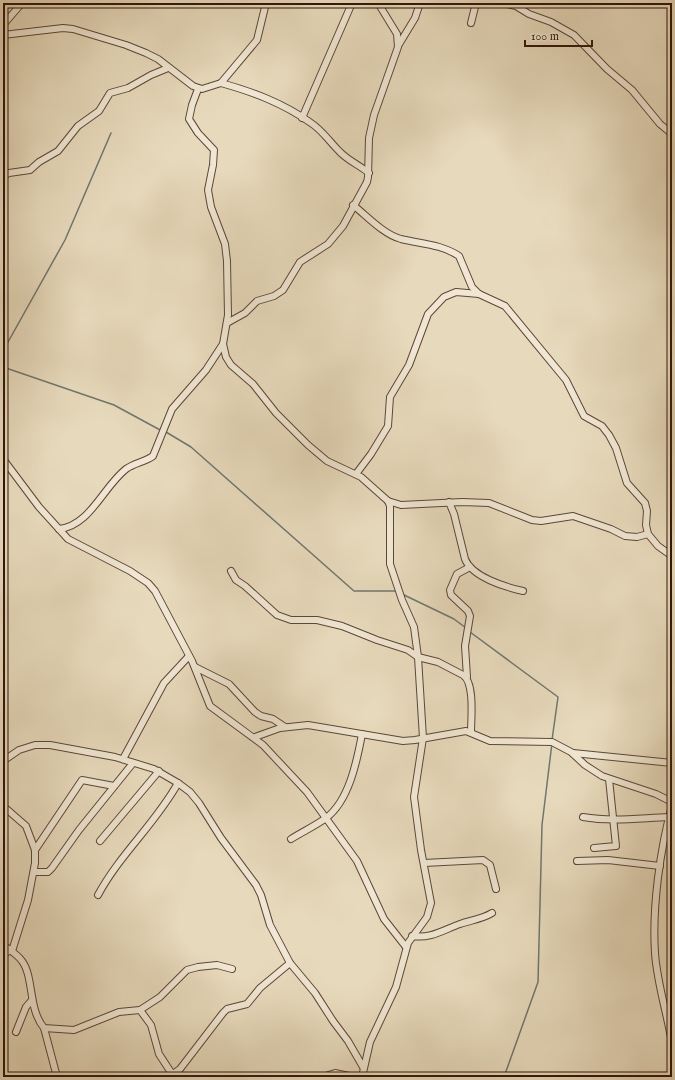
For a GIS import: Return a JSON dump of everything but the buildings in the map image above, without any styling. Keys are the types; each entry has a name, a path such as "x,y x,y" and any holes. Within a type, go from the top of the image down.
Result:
{"street":[{"path":"3,25 22,3"},
{"path":"3,35 63,28 73,29 126,45 146,53 158,59 198,89 208,88 221,83 257,40 266,3"},
{"path":"302,118 352,3"},
{"path":"378,3 397,34 398,47"},
{"path":"227,323 246,313 257,301 274,296 283,290 300,262 328,244 339,231 353,204 367,182 369,138 374,115 398,47 415,18 420,3"},
{"path":"471,23 476,3"},
{"path":"502,3 516,6 529,14 551,22 574,35 607,69 632,90 649,108 660,124 672,134"},
{"path":"3,176 9,173 30,170 39,162 58,151 78,126 103,107 110,93 128,88 151,75 168,68"},
{"path":"221,83 275,102 302,118 328,137 345,157 368,173"},
{"path":"59,529 76,525 127,468 142,460 148,460 153,456 172,409 206,370 222,344 227,323 228,299 225,244 208,197 209,181 214,154 212,148 198,133 190,119 192,105 198,89"},
{"path":"353,204 373,221 397,237 436,245 459,256 472,287 479,294"},
{"path":"356,474 386,431 388,426 390,397 409,365 428,314 444,297 456,292 479,294 505,306 566,380 584,416 602,426 609,435 616,448 627,483 645,503 647,511 646,525 648,534 658,546 672,556"},
{"path":"222,344 223,351 232,365 253,384 276,413 308,445 327,461 356,474 388,501 401,505 449,502 492,503 510,512 541,521 573,516 611,529 625,536 637,537 648,534"},
{"path":"3,459 39,507 68,539 148,583 155,591 195,667 202,689 210,706 255,737 271,752 298,782 357,861 384,919 406,947"},
{"path":"362,1077 363,1067 373,1032 396,987 406,947 412,936 428,917 431,908 431,898 414,797 423,738 418,657 414,627 403,605 390,564 390,506 388,501"},
{"path":"449,502 454,514 465,559 470,567 496,583 523,591"},
{"path":"470,567 457,574 450,590 451,595 468,611 470,616 465,646 467,677 471,691 471,732"},
{"path":"231,571 236,580 277,614 291,620 317,620 342,626 408,650 418,657 438,662 467,677"},
{"path":"122,759 161,687 189,656"},
{"path":"195,667 229,684 243,701 258,715 273,719 285,727"},
{"path":"255,737 285,727 308,725 403,741 456,731 471,732 490,741 552,742 573,754 590,769 609,779 656,794 672,802"},
{"path":"290,839 326,818 336,808 353,774 362,734"},
{"path":"3,761 19,750 35,745 50,745 122,759 133,764 159,771 178,783 197,800 221,838 256,885 264,903 266,917 290,963 315,993 348,1041 363,1067"},
{"path":"573,754 672,763"},
{"path":"34,872 48,872 52,868 114,786 133,764"},
{"path":"100,841 159,771"},
{"path":"594,848 616,846 612,820 609,779"},
{"path":"35,850 82,780 114,786"},
{"path":"98,894 124,854 164,805 178,783"},
{"path":"3,806 26,826 35,850 34,872 28,900 11,950 3,955"},
{"path":"672,806 660,866 655,953 672,1043"},
{"path":"583,817 612,820 643,817 669,817"},
{"path":"424,863 484,860 490,865 496,889"},
{"path":"577,861 608,860 660,866"},
{"path":"412,936 429,936 458,925 479,920 492,913"},
{"path":"3,945 11,950 24,965 38,1020 44,1028 58,1077"},
{"path":"140,1010 147,1019 159,1054 174,1076 227,1009 247,1004 260,988 290,963"},
{"path":"44,1028 74,1030 119,1012 140,1010 160,997 187,970 217,965 232,969"},
{"path":"16,1032 26,1008 32,1000"},
{"path":"322,1077 335,1072 354,1077"}],"waterway":[{"path":"3,351 65,240 111,133"},
{"path":"3,367 114,405 162,431"},
{"path":"166,432 191,447 354,591 397,591"},
{"path":"402,594 454,619 466,628"},
{"path":"470,632 558,697 552,740"},
{"path":"504,1077 538,982 542,825 552,743"}]}
